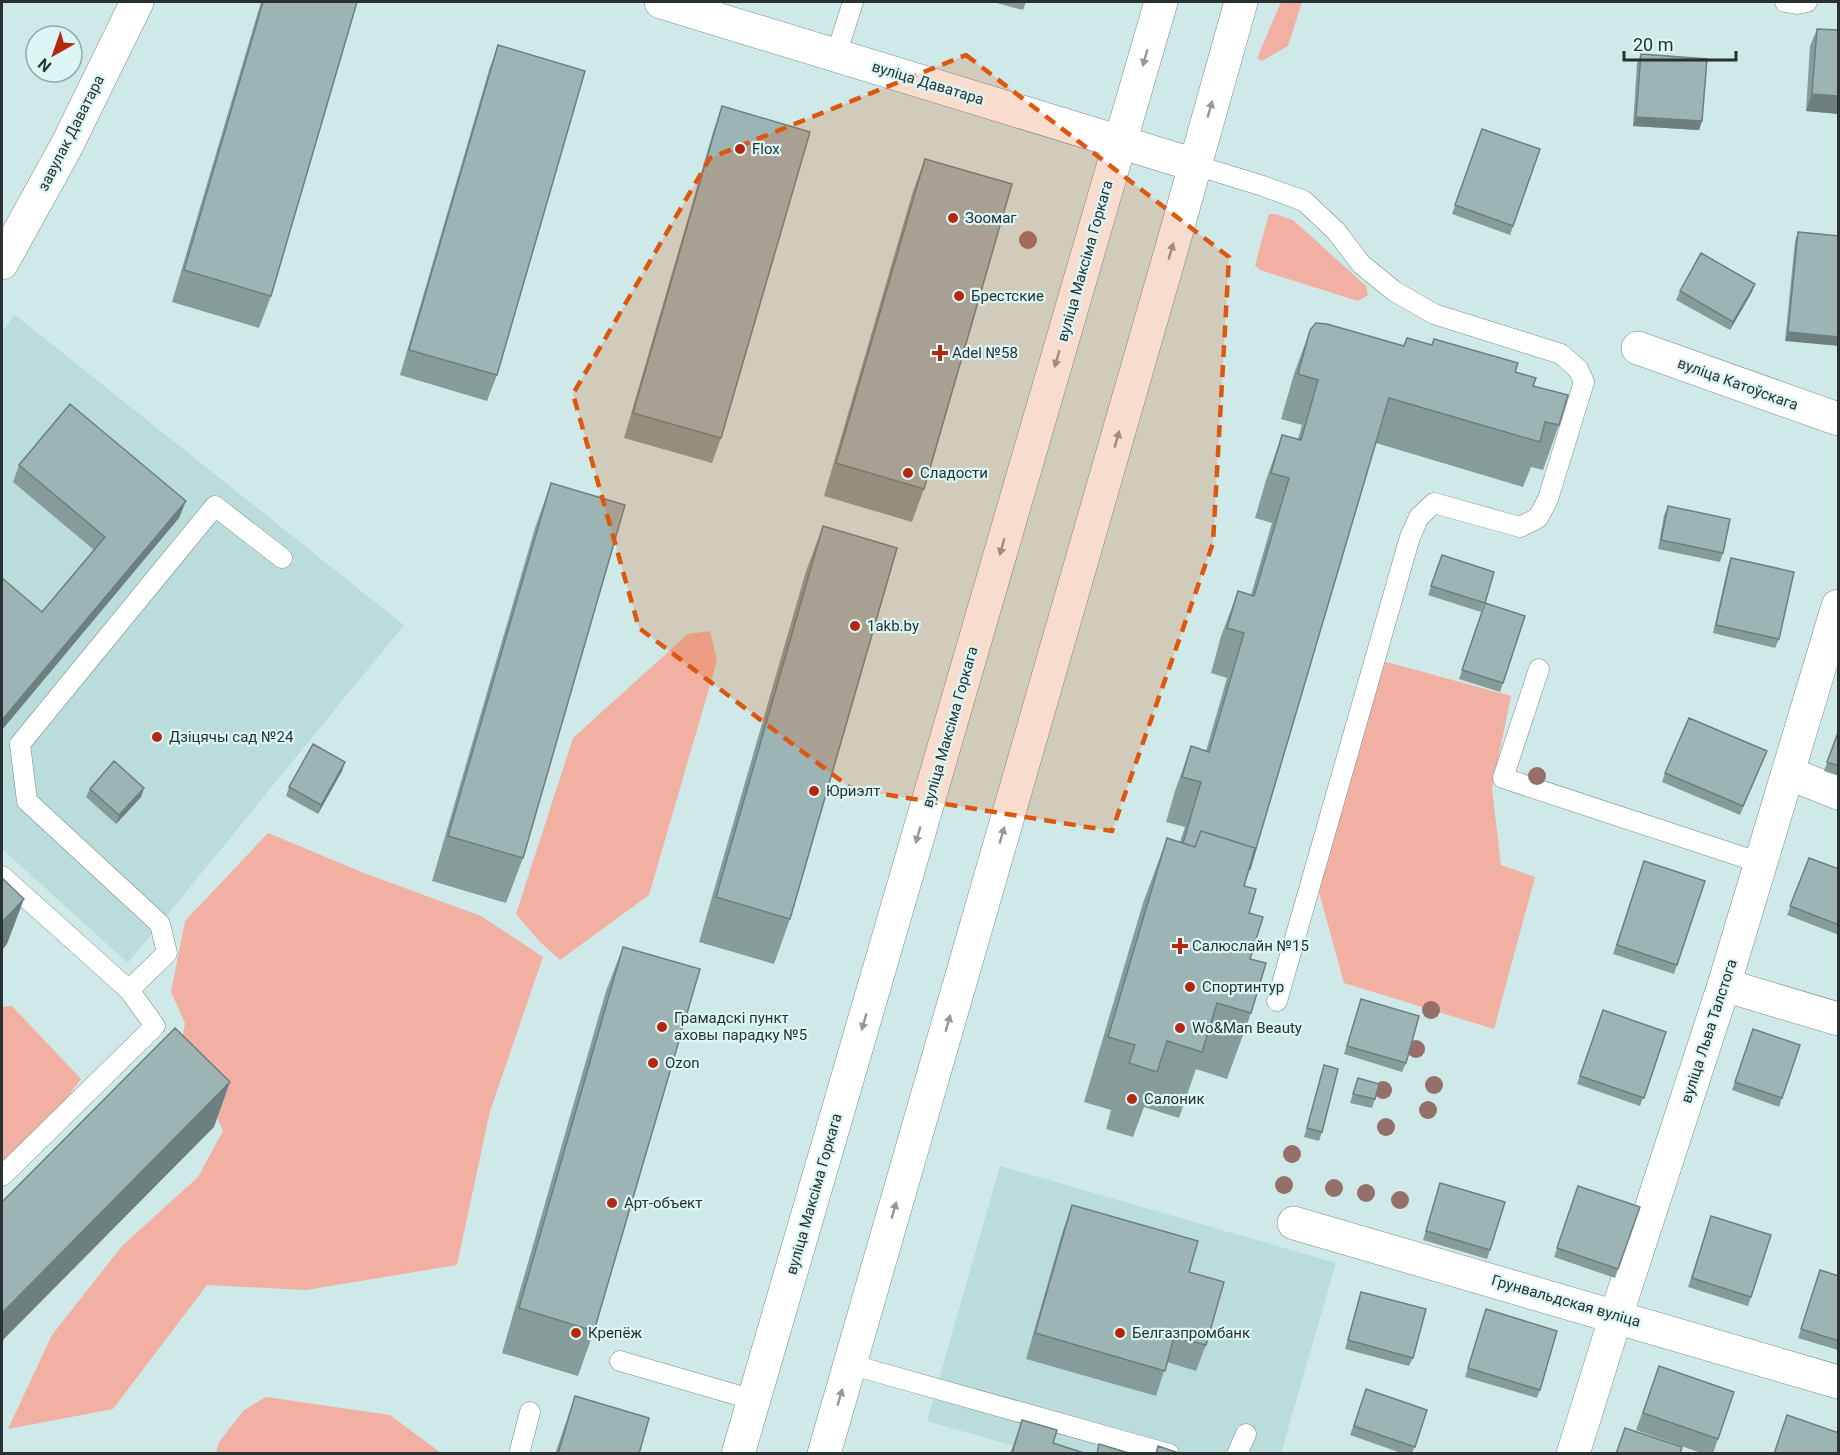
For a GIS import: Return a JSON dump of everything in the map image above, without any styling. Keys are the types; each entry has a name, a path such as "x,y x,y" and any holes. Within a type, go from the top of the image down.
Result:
{"main road":[{"name":"завулак Даватара","path":"2,263 67,145 137,2"},
{"name":"вуліца Даватара","path":"662,2 1195,165"},
{"name":"вуліца Максіма Горкага","path":"738,1454 1161,2"},
{"path":"824,1454 1241,2"},
{"name":"вуліца Катоўскага","path":"1638,348 1839,419"},
{"name":"вуліца Льва Талстога","path":"1573,1454 1724,985 1839,606"},
{"path":"1788,773 1839,793"},
{"path":"1724,985 1839,1019"},
{"name":"Грунвальдская вуліца","path":"1295,1214 1616,1316 1839,1382"}],"lane":[{"path":"836,55 853,2"},
{"path":"1785,2 1797,4 1807,2"},
{"path":"1195,165 1304,201 1336,231 1362,264 1394,291 1434,314 1561,354 1578,369 1584,382 1548,500 1539,518 1520,527 1434,503 1419,517 1410,537 1277,1001"},
{"path":"129,990 167,953 160,924 27,801 20,744 215,506 282,558"},
{"path":"1539,669 1503,778 1761,863"},
{"path":"2,876 129,990 155,1026 2,1176"},
{"path":"620,1361 754,1400"},
{"path":"849,1364 1169,1454"},
{"path":"519,1454 530,1412"},
{"path":"1237,1454 1246,1434"}],"highlighted area":[{"path":"966,55 1229,257 1213,543 1112,831 852,789 639,628 573,394 710,158"}],"shaded area":[{"path":"1281,2 1302,2 1288,46 1262,61 1257,58"},
{"path":"1269,214 1293,220 1366,286 1368,295 1358,301 1260,270 1255,265"},
{"name":"Дзіцячы сад №24","path":"15,315 404,625 128,963 2,849 2,331"},
{"path":"710,631 717,661 649,895 560,960 539,941 516,914 573,738 688,634"},
{"path":"1383,661 1511,696 1492,789 1501,865 1535,877 1494,1029 1344,983 1319,892"},
{"path":"268,833 364,873 481,916 543,957 490,1111 457,1265 306,1290 207,1285 113,1409 8,1429 52,1335 122,1246 198,1177 223,1131 210,1101 175,1078 185,1023 171,992 185,921"},
{"path":"12,1006 81,1079 54,1115 2,1167 2,1007"},
{"path":"1000,1166 1336,1263 1281,1453 1038,1453 927,1421"},
{"path":"266,1397 390,1415 441,1453 216,1453 219,1442 244,1410"}],"building":[{"path":"263,2 357,2 271,296 184,270"},
{"path":"1817,29 1839,30 1839,96 1812,94"},
{"path":"498,45 585,71 497,375 409,350"},
{"path":"1641,54 1707,59 1702,121 1636,117"},
{"path":"722,106 810,132 721,438 633,413"},
{"path":"1482,129 1540,149 1513,226 1455,205"},
{"path":"925,159 1012,184 924,489 836,463"},
{"path":"1798,232 1839,236 1839,337 1788,332"},
{"path":"1701,253 1755,284 1733,322 1680,291"},
{"path":"1316,323 1327,324 1404,346 1407,338 1432,345 1434,339 1518,363 1515,372 1536,378 1533,386 1568,395 1559,425 1545,422 1540,442 1389,398 1249,869 1255,848 1201,831 1195,847 1183,843 1201,782 1182,777 1191,746 1209,752 1244,633 1227,628 1238,591 1254,596 1289,478 1271,473 1282,435 1301,440 1318,380 1298,374 1310,330"},
{"path":"70,404 186,501 2,720 2,578 42,612 105,537 19,465"},
{"path":"551,483 625,505 523,858 448,836"},
{"path":"1668,506 1730,519 1723,553 1661,540"},
{"path":"823,526 897,548 790,919 716,897"},
{"path":"1442,555 1494,572 1485,603 1431,586"},
{"path":"1731,558 1794,572 1779,639 1716,625"},
{"path":"1485,603 1525,616 1503,683 1462,670"},
{"path":"1689,718 1767,751 1743,806 1665,773"},
{"path":"1839,730 1839,766 1827,762"},
{"path":"313,744 345,762 321,805 289,787"},
{"path":"114,761 144,788 119,815 90,789"},
{"path":"1201,831 1255,848 1244,886 1256,889 1249,913 1263,917 1250,959 1266,963 1251,1013 1217,1003 1202,1052 1167,1041 1157,1072 1129,1063 1135,1045 1108,1037 1167,838 1195,847"},
{"path":"1809,858 1839,869 1839,925 1790,906"},
{"path":"1644,861 1705,881 1677,965 1617,945"},
{"path":"2,878 24,899 2,922"},
{"path":"623,947 700,969 594,1331 519,1308"},
{"path":"1361,999 1419,1016 1406,1063 1347,1046"},
{"path":"1603,1010 1666,1032 1644,1098 1580,1076"},
{"path":"175,1028 230,1082 2,1313 2,1202"},
{"path":"1753,1029 1800,1045 1782,1098 1735,1082"},
{"path":"1324,1065 1338,1069 1322,1132 1307,1128"},
{"path":"1358,1078 1379,1084 1375,1099 1353,1094"},
{"path":"1440,1183 1505,1202 1490,1250 1426,1231"},
{"path":"1578,1186 1640,1207 1618,1269 1557,1248"},
{"name":"Белгазпромбанк","path":"1072,1205 1198,1241 1189,1272 1224,1282 1206,1345 1174,1337 1165,1371 1035,1333"},
{"path":"1711,1216 1771,1235 1751,1297 1692,1278"},
{"path":"1820,1270 1839,1276 1839,1341 1801,1329"},
{"path":"1361,1292 1426,1309 1413,1358 1348,1340"},
{"path":"1486,1309 1557,1331 1540,1390 1468,1368"},
{"path":"1659,1366 1734,1392 1718,1439 1643,1413"},
{"path":"1366,1389 1427,1410 1415,1447 1354,1426"},
{"path":"575,1396 649,1418 639,1454 558,1454"},
{"path":"1787,1415 1839,1433 1839,1454 1774,1454"},
{"path":"1022,1420 1057,1430 1053,1443 1087,1454 1012,1454"},
{"path":"1625,1428 1682,1447 1680,1454 1616,1454"},
{"path":"1099,1444 1132,1454 1097,1454"},
{"path":"1158,1446 1182,1454 1156,1454"}],"place":[{"name":"Flox","path":"740,149"},
{"name":"Зоомаг","path":"953,218"},
{"name":"Брестские","path":"959,296"},
{"name":"Adel №58","path":"940,353"},
{"name":"Сладости","path":"908,473"},
{"name":"1akb.by","path":"855,626"},
{"name":"Дзіцячы сад №24","path":"157,737"},
{"name":"Юриэлт","path":"814,791"},
{"name":"Салюслайн №15","path":"1180,946"},
{"name":"Спортинтур","path":"1190,987"},
{"name":"Грамадскі пункт аховы парадку №5","path":"662,1027"},
{"name":"Wo&Man Beauty","path":"1180,1028"},
{"name":"Ozon","path":"653,1063"},
{"name":"Салоник","path":"1132,1099"},
{"name":"Арт-объект","path":"612,1203"},
{"name":"Крепёж","path":"576,1333"},
{"name":"Белгазпромбанк","path":"1120,1333"}]}
